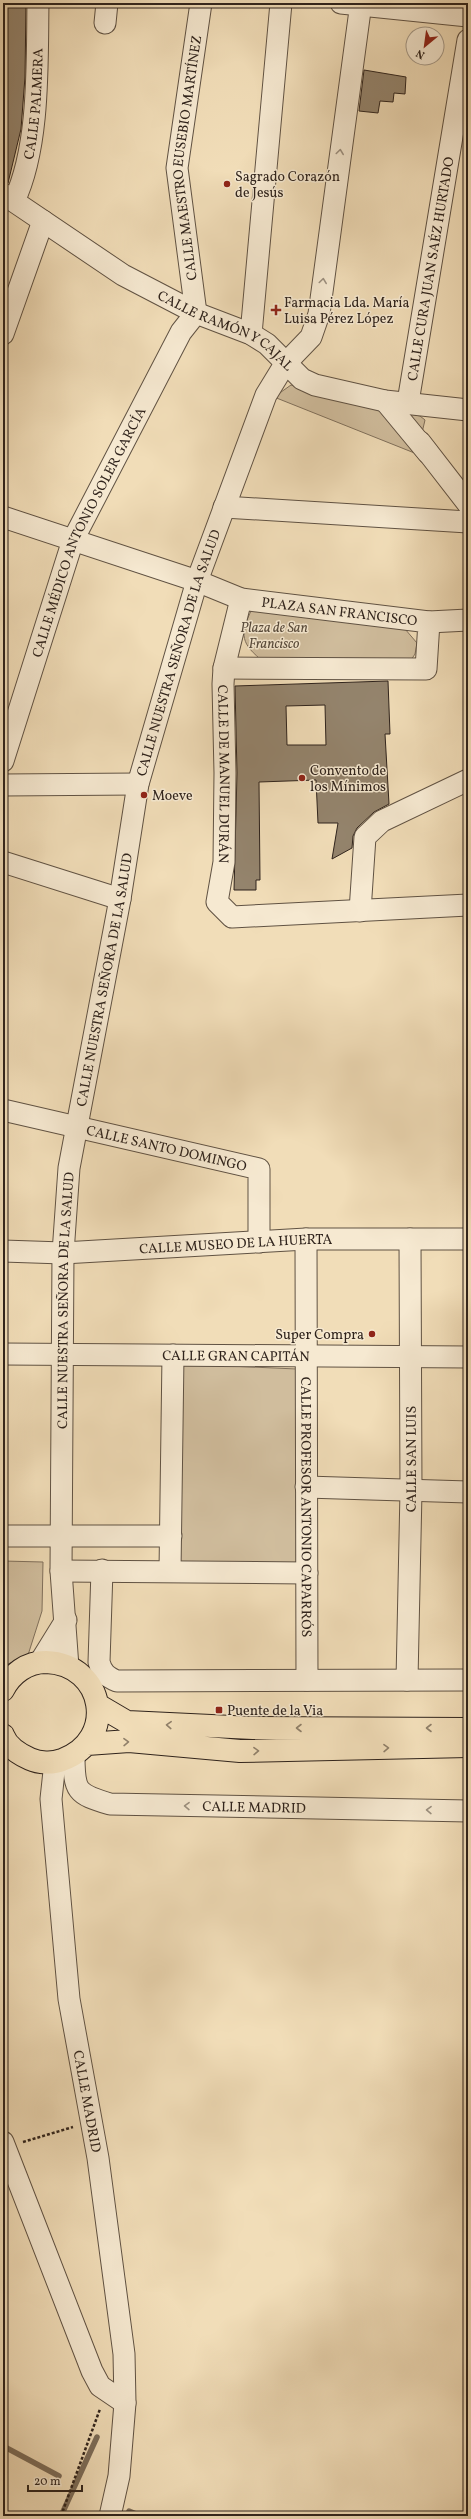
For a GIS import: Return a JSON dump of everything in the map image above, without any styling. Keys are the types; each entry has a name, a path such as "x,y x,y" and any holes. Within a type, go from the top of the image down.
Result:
{"main road":[{"path":"4,1684 21,1669 40,1662 59,1663 77,1671 91,1686 98,1705 97,1724 63,1756"},
{"path":"98,1705 127,1722 134,1723 253,1728 468,1728"},
{"path":"3,1735 18,1753 63,1756 129,1741 240,1752 468,1746"}],"street":[{"name":"CALLE PALMERA","path":"9,198 22,184 36,104 38,3"},
{"name":"CALLE MAESTRO EUSEBIO MARTÍNEZ","path":"196,313 177,168 201,3"},
{"path":"251,334 281,3"},
{"path":"354,4 468,16"},
{"name":"CALLE NUESTRA SEÑORA DE LA SALUD","path":"68,1667 66,1620 61,1571 61,1536 63,1253 69,1168 120,899 138,784 197,581 266,395 286,364 311,337 319,314 354,4"},
{"name":"CALLE CURA JUAN SAÉZ HURTADO","path":"408,402 460,151 468,40"},
{"name":"CALLE RAMÓN Y CAJAL","path":"9,198 123,275 196,313 251,334 267,344 302,379 315,385 385,401 408,402 468,410"},
{"path":"5,324 43,220"},
{"name":"CALLE MÉDICO ANTONIO SOLER GARCÍA","path":"3,761 73,540 181,332 196,313"},
{"path":"385,401 468,504"},
{"path":"224,507 468,522"},
{"path":"3,517 197,581 241,599"},
{"name":"PLAZA SAN FRANCISCO","path":"241,599 429,622 426,669 224,668 241,599"},
{"path":"429,622 468,620"},
{"name":"CALLE DE MANUEL DURÁN","path":"224,668 224,862 217,902 232,917 360,910"},
{"path":"468,780 382,821 365,837 360,910 468,905"},
{"path":"3,785 138,784"},
{"path":"3,862 120,899"},
{"name":"CALLE SANTO DOMINGO","path":"3,1110 259,1168 259,1242"},
{"name":"CALLE MUSEO DE LA HUERTA","path":"3,1251 63,1253 306,1239 468,1239"},
{"name":"CALLE PROFESOR ANTONIO CAPARRÓS","path":"306,1239 307,1680"},
{"name":"CALLE SAN LUIS","path":"407,1680 411,1491 410,1239"},
{"name":"CALLE GRAN CAPITÁN","path":"3,1354 468,1357"},
{"path":"170,1571 173,1355"},
{"path":"306,1487 468,1492"},
{"path":"3,1536 171,1536"},
{"path":"61,1571 102,1570 307,1573"},
{"path":"102,1570 99,1662 101,1671 107,1677 123,1681 468,1680"},
{"path":"40,1662 66,1620"},
{"name":"CALLE MADRID","path":"63,1756 51,1799 69,1999 91,2122 124,2354 125,2403 120,2476 110,2516"},
{"name":"CALLE MADRID","path":"63,1756 74,1780 85,1796 110,1804 468,1811"},
{"path":"4,2144 92,2371 100,2386 125,2403"}],"path":[{"path":"4,2144 91,2122"},
{"path":"62,2516 102,2401 100,2386"}],"green space":[{"path":"291,385 420,416 425,420 417,454 274,397"},
{"name":"Plaza de San Francisco","path":"252,609 405,629 417,643 415,654 409,663 264,662 251,650 244,638 245,626"},
{"path":"182,1364 297,1369 299,1569 180,1566"},
{"path":"3,1561 43,1562 42,1611 28,1655 8,1664 3,1662"}],"building":[{"path":"3,3 26,3 25,77 21,129 8,183 3,182"},
{"path":"364,70 406,77 405,94 394,93 393,102 380,101 378,113 359,111"},
{"path":"388,681 390,734 385,734 389,804 374,812 357,828 353,836 352,848 332,859 338,823 318,823 316,780 259,782 260,880 256,880 256,890 234,890 237,773 235,686","holes":["325,705 326,745 287,745 286,706"]}],"waterway":[{"path":"61,2516 97,2437"},
{"path":"3,2446 59,2476"},
{"path":"129,2511 141,2516"}],"place":[{"name":"Sagrado Corazón de Jesús","path":"227,184"},
{"name":"Farmacia Lda. María Luisa Pérez López","path":"276,310"},
{"name":"Convento de los Mínimos","path":"302,778"},
{"name":"Moeve","path":"144,795"},
{"name":"Super Compra","path":"372,1334"},
{"name":"Puente de la Via","path":"219,1710"}]}
